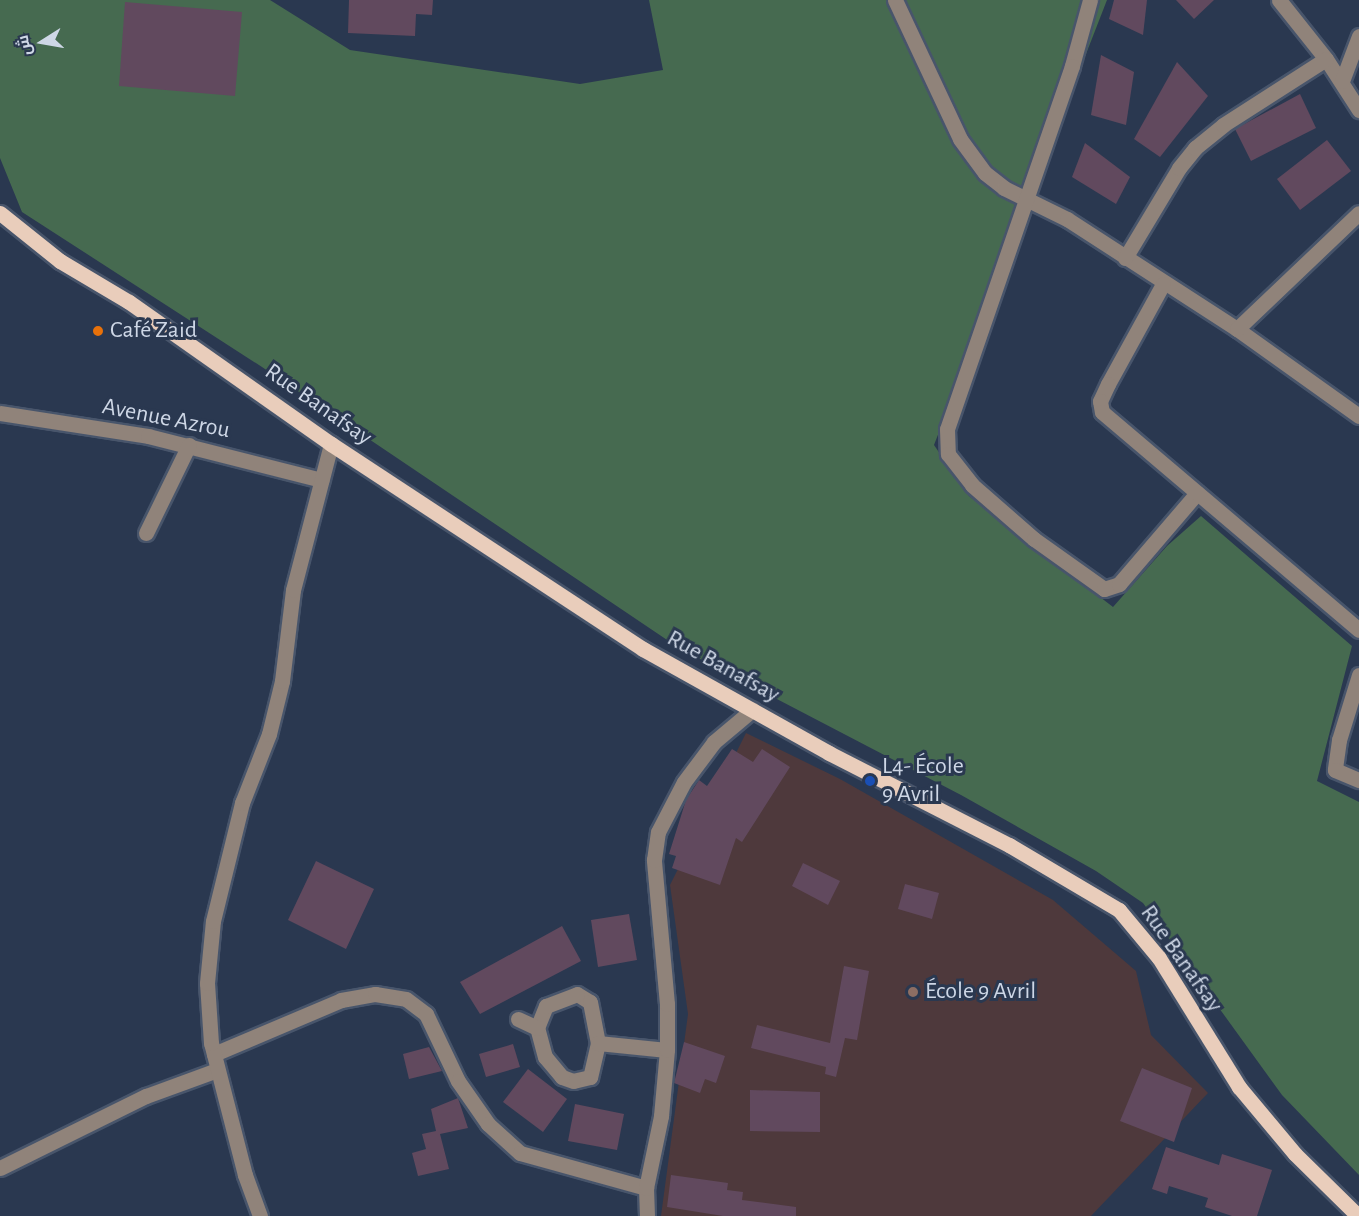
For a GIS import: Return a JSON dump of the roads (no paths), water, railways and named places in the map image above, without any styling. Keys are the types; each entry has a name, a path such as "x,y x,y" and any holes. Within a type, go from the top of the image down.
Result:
{"main road":[{"name":"Rue Banafsay","path":"1,212 60,261 223,365 331,444 643,649 752,710 1009,845 1119,910 1160,958 1239,1087 1295,1154 1358,1216"}],"street":[{"path":"895,0 960,139 985,173 1004,188 1027,197 1237,329 1359,416"},
{"path":"1090,0 1027,197 946,429 950,459 972,485 1034,539 1104,589 1119,584 1197,493"},
{"path":"1279,0 1326,59 1359,110"},
{"path":"1342,81 1359,36"},
{"path":"1125,258 1179,168 1195,148 1223,125 1326,59"},
{"path":"1237,329 1359,213"},
{"path":"1163,284 1108,384 1100,406 1119,430 1359,630"},
{"name":"Avenue Azrou","path":"0,413 189,445 322,480"},
{"path":"260,1216 217,1070 207,983 213,921 242,803 272,723 282,681 293,590 331,444"},
{"path":"146,533 189,445"},
{"path":"1359,675 1344,719 1335,770 1359,780"},
{"path":"647,1216 646,1188 661,1116 667,1050 668,1004 654,860 658,832 684,782 714,742 752,710"},
{"path":"214,1054 341,1000 375,994 406,999 426,1014 458,1081 488,1124 520,1153 646,1188"},
{"path":"577,994 590,1002 598,1043 590,1077 573,1081 562,1077 549,1062 538,1039 537,1028 546,1006 577,994"},
{"path":"518,1019 537,1028"},
{"path":"598,1043 667,1050"},
{"path":"0,1168 146,1096 217,1070"}],"place":[{"name":"Café Zaid","path":"98,331"},
{"name":"L4- École 9 Avril","path":"870,781"},
{"name":"École 9 Avril","path":"913,992"}]}
